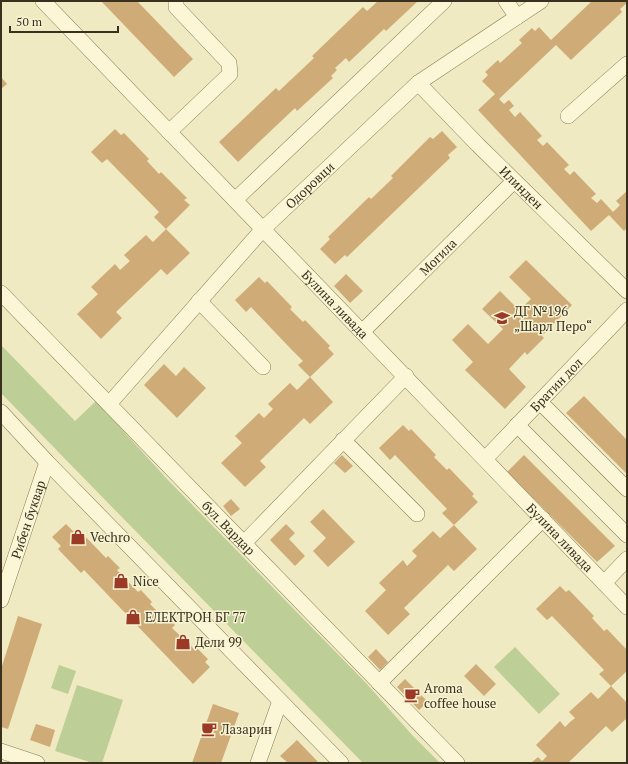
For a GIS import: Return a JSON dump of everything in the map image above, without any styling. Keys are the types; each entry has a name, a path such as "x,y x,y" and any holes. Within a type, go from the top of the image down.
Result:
{"street":[{"name":"Булина ливада","path":"43,1 627,607"},
{"path":"169,132 230,74 229,63 176,7 176,1"},
{"path":"235,200 444,1"},
{"path":"506,1 517,17"},
{"name":"Одоровци","path":"109,404 263,229 418,83 541,1"},
{"path":"568,116 627,64"},
{"name":"Илинден","path":"418,83 514,181 626,287"},
{"name":"Могила","path":"362,332 514,181"},
{"name":"бул. Вардар","path":"1,292 457,763"},
{"path":"199,301 263,367"},
{"name":"Братин дол","path":"485,459 627,310"},
{"path":"244,543 406,376"},
{"path":"540,402 627,489"},
{"path":"1,412 47,462 341,763"},
{"path":"517,426 627,535"},
{"path":"343,440 417,514"},
{"name":"Рибен буквар","path":"1,600 47,462"},
{"path":"379,683 543,519"},
{"path":"604,583 627,559"},
{"path":"258,763 280,701"},
{"path":"1,751 37,763"}],"green space":[{"path":"1,345 75,421 96,401 167,479 366,683 413,736 440,763 363,763 1,393"},
{"path":"515,647 560,694 539,714 494,667"},
{"path":"59,665 76,671 68,694 51,688"},
{"path":"77,685 123,700 102,763 93,763 55,751"}],"building":[{"path":"101,1 137,1 193,59 174,77"},
{"path":"378,1 418,1 386,31 384,29 349,62 346,58 335,68 337,70 331,76 333,78 297,111 295,108 238,162 219,142 276,88 279,91 314,58 312,56 363,7 367,11"},
{"path":"592,1 627,1 627,3 620,9 622,12 571,60 556,45 499,99 504,104 509,100 514,106 509,110 515,117 520,112 542,136 537,140 543,146 547,142 569,165 564,169 570,175 574,171 596,194 591,198 597,203 601,199 613,212 620,205 616,201 627,191 627,228 624,231 609,215 591,231 478,110 495,94 482,81 488,75 485,72 498,60 500,63 522,43 519,40 532,28 535,31 539,27 551,40"},
{"path":"1,77 7,84 1,89"},
{"path":"115,129 121,135 124,133 149,159 147,161 159,174 161,172 187,198 184,200 190,205 166,229 154,217 159,212 107,159 102,163 91,152"},
{"path":"442,131 457,147 448,155 450,158 347,257 345,255 335,264 320,249 330,239 328,237 369,197 371,199 393,178 391,176 430,137 433,139"},
{"path":"166,229 190,253 167,275 161,269 116,312 122,318 101,339 77,314 98,294 91,287 115,264 120,270 130,261 124,255 146,235 153,242"},
{"path":"526,260 572,305 542,336 544,338 527,355 525,352 509,369 526,387 505,409 465,370 473,362 452,340 468,324 488,344 503,329 482,309 500,291 519,310 531,299 509,277"},
{"path":"346,274 363,291 350,303 334,286"},
{"path":"259,277 265,283 267,281 292,307 290,309 303,322 305,320 330,346 328,348 334,354 310,377 298,365 303,361 251,307 246,312 235,300"},
{"path":"164,364 176,376 184,367 206,388 177,418 144,385"},
{"path":"310,377 333,402 310,424 304,418 260,461 266,467 245,487 221,463 242,443 235,436 259,413 264,418 273,409 268,404 290,383 297,390"},
{"path":"584,396 627,440 627,474 566,413"},
{"path":"403,425 409,431 411,429 436,455 434,457 447,470 449,468 474,494 472,496 478,502 454,525 442,513 447,509 395,455 390,460 379,448"},
{"path":"342,455 353,466 345,473 334,463"},
{"path":"524,455 615,546 597,562 507,472"},
{"path":"231,499 240,509 231,516 223,506"},
{"path":"323,509 355,542 328,567 313,551 326,538 310,522"},
{"path":"66,524 75,533 79,530 106,558 108,556 120,568 117,570 138,592 141,590 152,602 150,604 162,616 164,614 175,625 172,628 194,649 196,647 208,659 205,662 210,667 193,684 84,570 81,573 58,549 61,546 52,537"},
{"path":"286,524 295,533 289,539 305,556 295,566 270,540"},
{"path":"454,525 477,549 454,571 448,565 404,608 410,614 388,635 365,611 386,590 379,583 403,560 407,566 417,556 412,551 433,531 440,538"},
{"path":"560,586 566,592 569,590 594,616 592,618 604,631 607,629 627,650 627,671 611,686 599,674 604,670 552,616 547,620 536,609"},
{"path":"18,616 42,624 8,729 1,727 1,669"},
{"path":"376,649 388,662 380,670 368,657"},
{"path":"476,664 496,684 484,696 464,676"},
{"path":"405,679 428,702 419,710 397,687"},
{"path":"611,686 627,703 627,718 612,732 606,726 568,763 531,763 538,757 542,761 547,756 536,745 560,721 565,727 575,718 569,712 591,692 598,699"},
{"path":"213,704 239,713 221,763 192,763"},
{"path":"36,724 55,730 50,747 30,740"},
{"path":"297,740 319,763 288,763 280,756"}],"place":[{"name":"ДГ №196 „Шарл Перо“","path":"502,318"},
{"name":"Vechro","path":"78,537"},
{"name":"Nice","path":"121,581"},
{"name":"ЕЛЕКТРОН БГ 77","path":"133,617"},
{"name":"Дели 99","path":"183,642"},
{"name":"Aroma coffee house","path":"412,695"},
{"name":"Лазарин","path":"209,729"}]}
